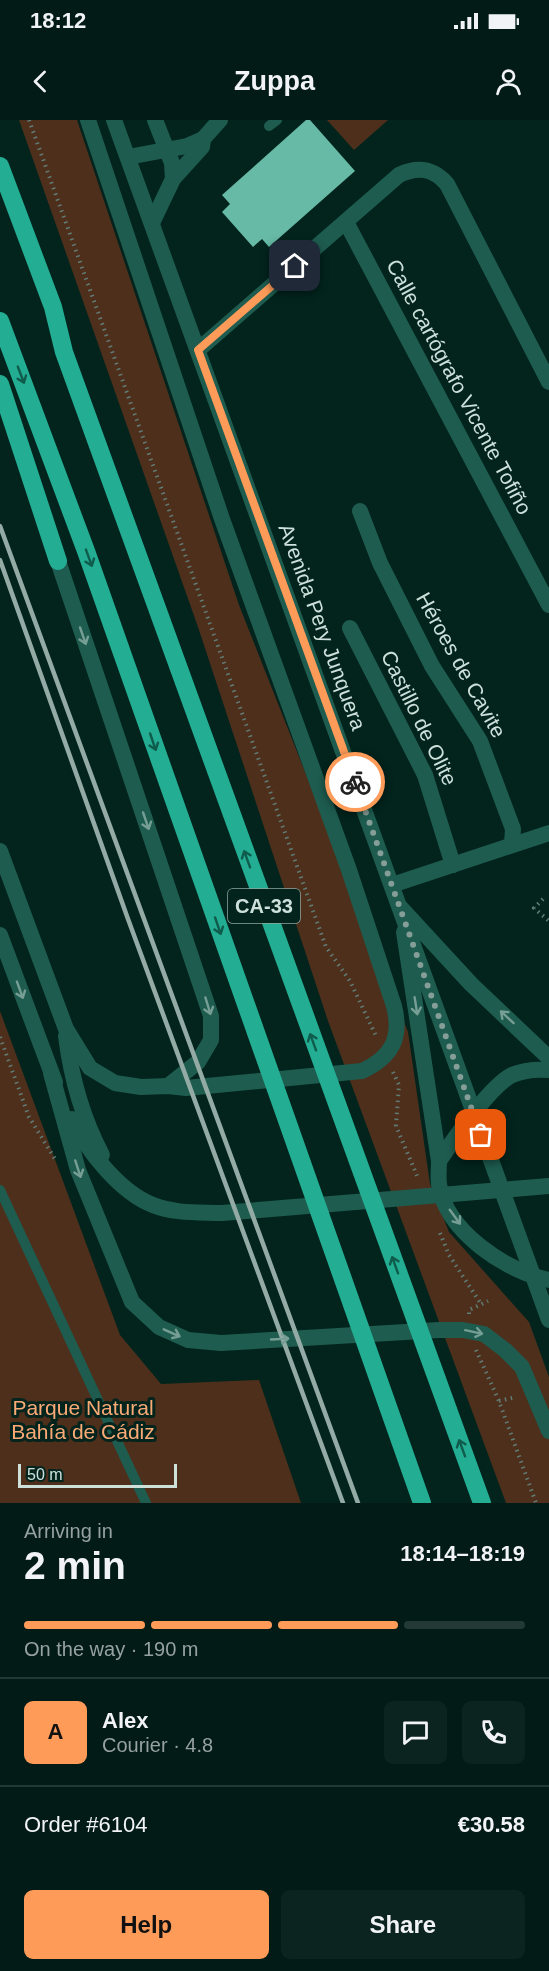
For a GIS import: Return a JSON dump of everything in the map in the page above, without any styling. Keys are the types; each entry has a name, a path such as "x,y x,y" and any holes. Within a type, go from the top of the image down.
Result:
{"highway":[{"name":"CA-33","path":"0,166 53,307 64,352 482,1503"},
{"name":"CA-33","path":"0,321 86,551 422,1503"},
{"path":"0,384 58,561"}],"street":[{"path":"0,851 66,1029 90,1068 115,1083 141,1087 186,1088 362,1071 379,1063 391,1049 398,1022 394,1006 349,870 299,738 150,307 88,120"},
{"name":"Avenida Pery Junquera","path":"114,120 400,907 473,1115 541,1278 549,1320"},
{"path":"155,120 172,163 173,179"},
{"path":"128,157 187,146 203,139 220,120"},
{"path":"152,223 173,179 202,147 203,139"},
{"path":"198,350 399,175 420,169 440,176 447,184 549,382"},
{"name":"Calle cartógrafo Vicente Tofiño","path":"346,222 549,605"},
{"name":"Héroes de Cavite","path":"360,511 380,563 432,666 480,741 513,829 512,844"},
{"path":"58,561 211,1016 211,1040 198,1062 168,1086"},
{"name":"Castillo de Olite","path":"350,628 425,775 453,865"},
{"path":"392,885 549,833"},
{"path":"400,907 471,984 549,1058"},
{"path":"400,907 439,1161 439,1185 446,1205 482,1250 541,1278"},
{"path":"0,935 51,1073 82,1140 112,1174 153,1205 187,1212 222,1212 549,1186"},
{"path":"66,1029 69,1059 93,1137 112,1174"},
{"path":"439,1161 473,1115 497,1087 511,1075 534,1069 549,1070"},
{"path":"51,1073 78,1170 132,1302 159,1328 188,1340 221,1343 439,1330 463,1330 484,1334 522,1367 549,1431"}],"lane":[{"path":"0,1190 146,1503"}],"path":[{"path":"29,120 326,947 350,981 380,1044"},
{"path":"543,898 534,908 549,921"},
{"path":"389,1064 399,1085 396,1126 418,1179"},
{"path":"435,1223 449,1255 481,1305"},
{"path":"468,1318 470,1310 488,1301"},
{"path":"473,1344 499,1401 536,1503"}],"green space":[{"path":"19,120 77,120 239,605 408,1032 430,1184 449,1232 529,1322 549,1377 549,1503 506,1503 328,1021 198,627"},
{"path":"327,120 388,120 354,150"},
{"name":"Parque Natural Bahía de Cádiz","path":"0,1011 120,1335 161,1384 259,1380 301,1503 0,1503"}],"building":[{"path":"306,120 310,120 355,171 269,247 262,239 253,247 222,212 230,204 222,195"}],"railway":[{"path":"0,526 358,1503"},
{"path":"0,560 128,919 343,1503"}],"way so far":[{"path":"355,782 481,1135"}],"route":[{"path":"295,266 198,350 355,782"}]}
